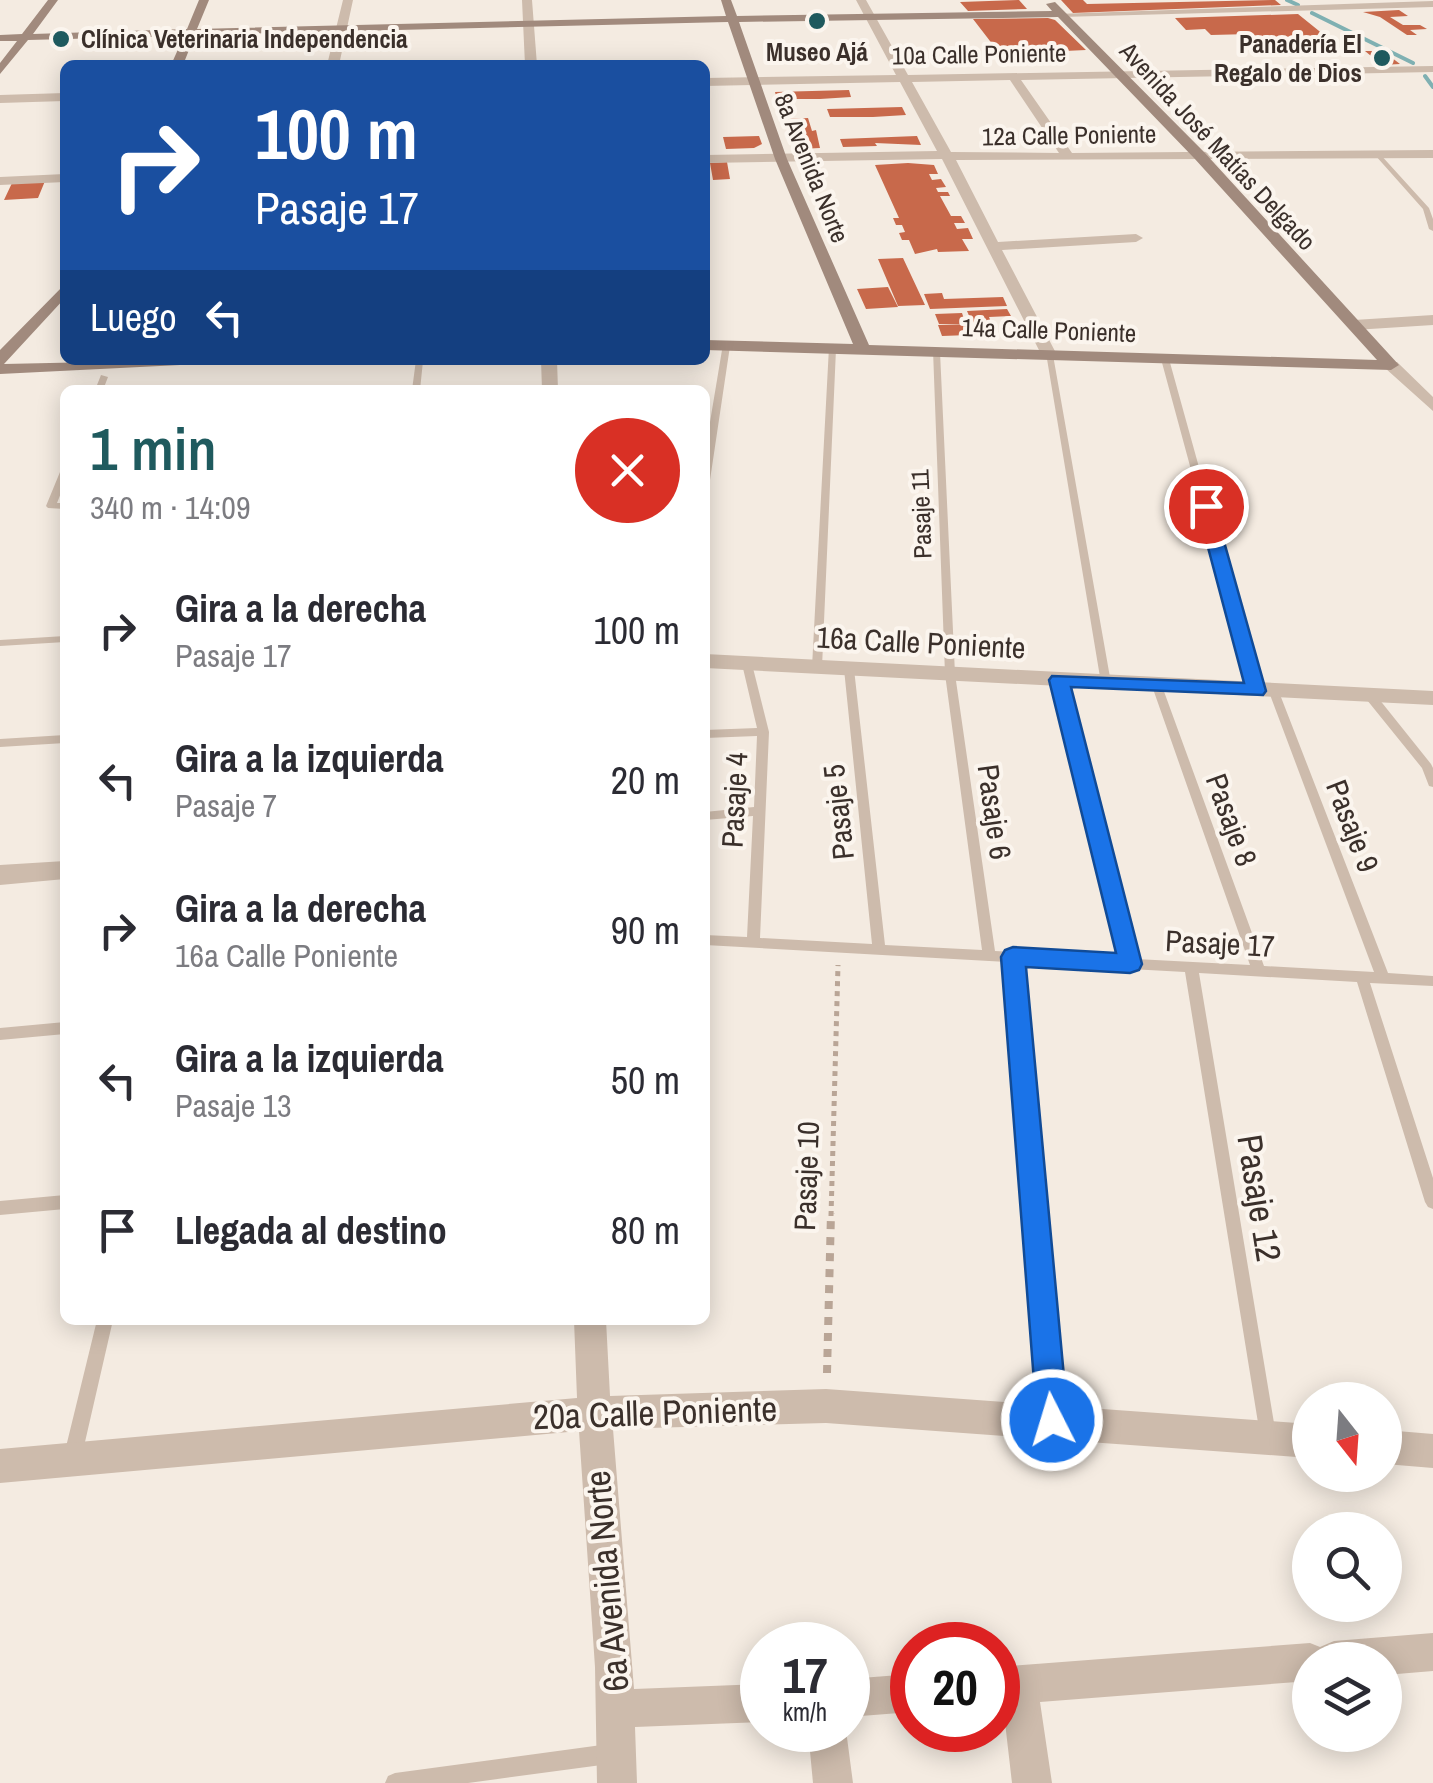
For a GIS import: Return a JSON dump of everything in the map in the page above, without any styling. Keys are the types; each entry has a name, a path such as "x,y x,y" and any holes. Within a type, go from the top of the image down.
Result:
{"street":[{"path":"0,71 53,0"},
{"path":"179,60 204,0"},
{"path":"334,60 348,0"},
{"path":"527,0 531,60"},
{"name":"8a Avenida Norte","path":"726,0 781,158 863,350"},
{"path":"861,0 995,246 1049,355"},
{"name":"Avenida José Matías Delgado","path":"1048,0 1199,156 1391,365"},
{"path":"0,38 529,22 1433,4"},
{"name":"10a Calle Poniente","path":"710,82 1433,69"},
{"path":"1013,76 1069,158"},
{"path":"0,99 60,97"},
{"name":"12a Calle Poniente","path":"710,159 1433,154"},
{"path":"0,181 60,178"},
{"path":"995,246 1136,238"},
{"path":"0,360 60,294"},
{"path":"1354,325 1433,320"},
{"name":"14a Calle Poniente","path":"710,345 1391,365"},
{"path":"0,369 80,365"},
{"path":"1391,365 1433,406"},
{"name":"16a Calle Poniente","path":"710,661 1433,698"},
{"path":"0,876 60,870"},
{"name":"6a Avenida Norte","path":"590,1325 593,1412 617,1709 617,1768"},
{"name":"20a Calle Poniente","path":"0,1466 593,1412 826,1406 1292,1440"},
{"path":"1402,1448 1433,1451"},
{"path":"1402,1655 1433,1652"},
{"path":"1020,1684 1292,1663"},
{"path":"617,1709 740,1704"},
{"path":"1020,1734 1032,1783"},
{"path":"829,1752 833,1783"}],"lane":[{"path":"1377,154 1426,208 1433,229"},
{"path":"710,448 726,346"},
{"path":"817,668 832,350"},
{"name":"Pasaje 11","path":"936,352 950,674"},
{"path":"1049,355 1106,683"},
{"name":"Pasaje 9","path":"1165,359 1265,691 1383,978"},
{"path":"101,385 104,378"},
{"path":"60,483 50,506 60,506"},
{"path":"0,643 60,639"},
{"name":"Pasaje 4","path":"746,664 763,732 753,942"},
{"name":"Pasaje 5","path":"850,669 879,949"},
{"name":"Pasaje 6","path":"950,674 988,956"},
{"path":"1059,680 1130,964"},
{"name":"Pasaje 8","path":"1156,686 1259,971"},
{"path":"1371,696 1430,767 1433,783"},
{"path":"710,734 763,732"},
{"path":"0,743 60,739"},
{"path":"710,816 760,812"},
{"name":"Pasaje 17","path":"710,940 1433,981"},
{"path":"1013,957 1052,1420"},
{"name":"Pasaje 12","path":"1192,967 1268,1438"},
{"path":"1362,977 1433,1202"},
{"path":"0,1034 60,1028"},
{"path":"0,1208 60,1202"},
{"path":"72,1458 104,1325"},
{"path":"396,1783 617,1768"}],"path":[{"name":"Pasaje 10","path":"826,1406 838,947"}],"building":[{"path":"1019,0 1027,9 968,11 960,2"},
{"path":"1061,0 1083,0 1087,4 1275,0 1281,5 1073,13"},
{"path":"1399,10 1408,16 1390,17 1403,25 1427,29 1410,30 1417,35 1407,35 1380,17 1363,12"},
{"path":"1298,14 1329,39 1259,42 1250,34 1211,35 1205,29 1186,30 1175,18"},
{"path":"1048,18 1086,50 1000,54 973,19"},
{"name":"Panadería El Regalo de Dios","path":"1365,51 1383,51 1400,64 1382,65"},
{"path":"849,90 851,97 820,99 777,99 775,92"},
{"path":"902,107 906,115 873,117 830,117 827,109"},
{"path":"808,118 820,148 799,149 794,136 802,135 793,132 788,119"},
{"path":"759,136 762,144 754,148 726,149 723,137"},
{"path":"917,136 921,145 875,143 877,146 843,147 840,139"},
{"path":"727,162 730,179 713,180 710,163"},
{"path":"875,165 934,165 938,174 929,174 932,180 941,179 946,187 936,188 938,192 948,192 950,196 940,196 951,216 961,216 965,223 954,223 957,229 968,228 973,239 962,239 969,251 937,249 915,254 909,240 902,240 899,233 905,232 902,225 896,225 893,218 899,218"},
{"path":"45,181 38,198 4,200 12,183"},
{"path":"903,258 925,305 898,306 878,259"},
{"path":"888,287 898,307 866,309 857,289"},
{"path":"942,293 944,299 1003,297 1007,306 930,309 924,294"},
{"path":"1007,309 1011,316 989,317 996,334 942,336 938,325 972,324 939,324 935,314 962,313 964,319 970,318 967,311"}],"waterway":[{"path":"1287,0 1298,5"},
{"path":"1312,13 1413,63"},
{"path":"1425,76 1433,87"}],"place":[{"name":"Museo Ajá","path":"817,21"},
{"name":"Clínica Veterinaria Independencia","path":"61,39"},
{"name":"Panadería El Regalo de Dios","path":"1382,58"}],"route":[{"path":"1052,1420 1013,957 1130,964 1059,680 1256,691 1206,506"}]}
